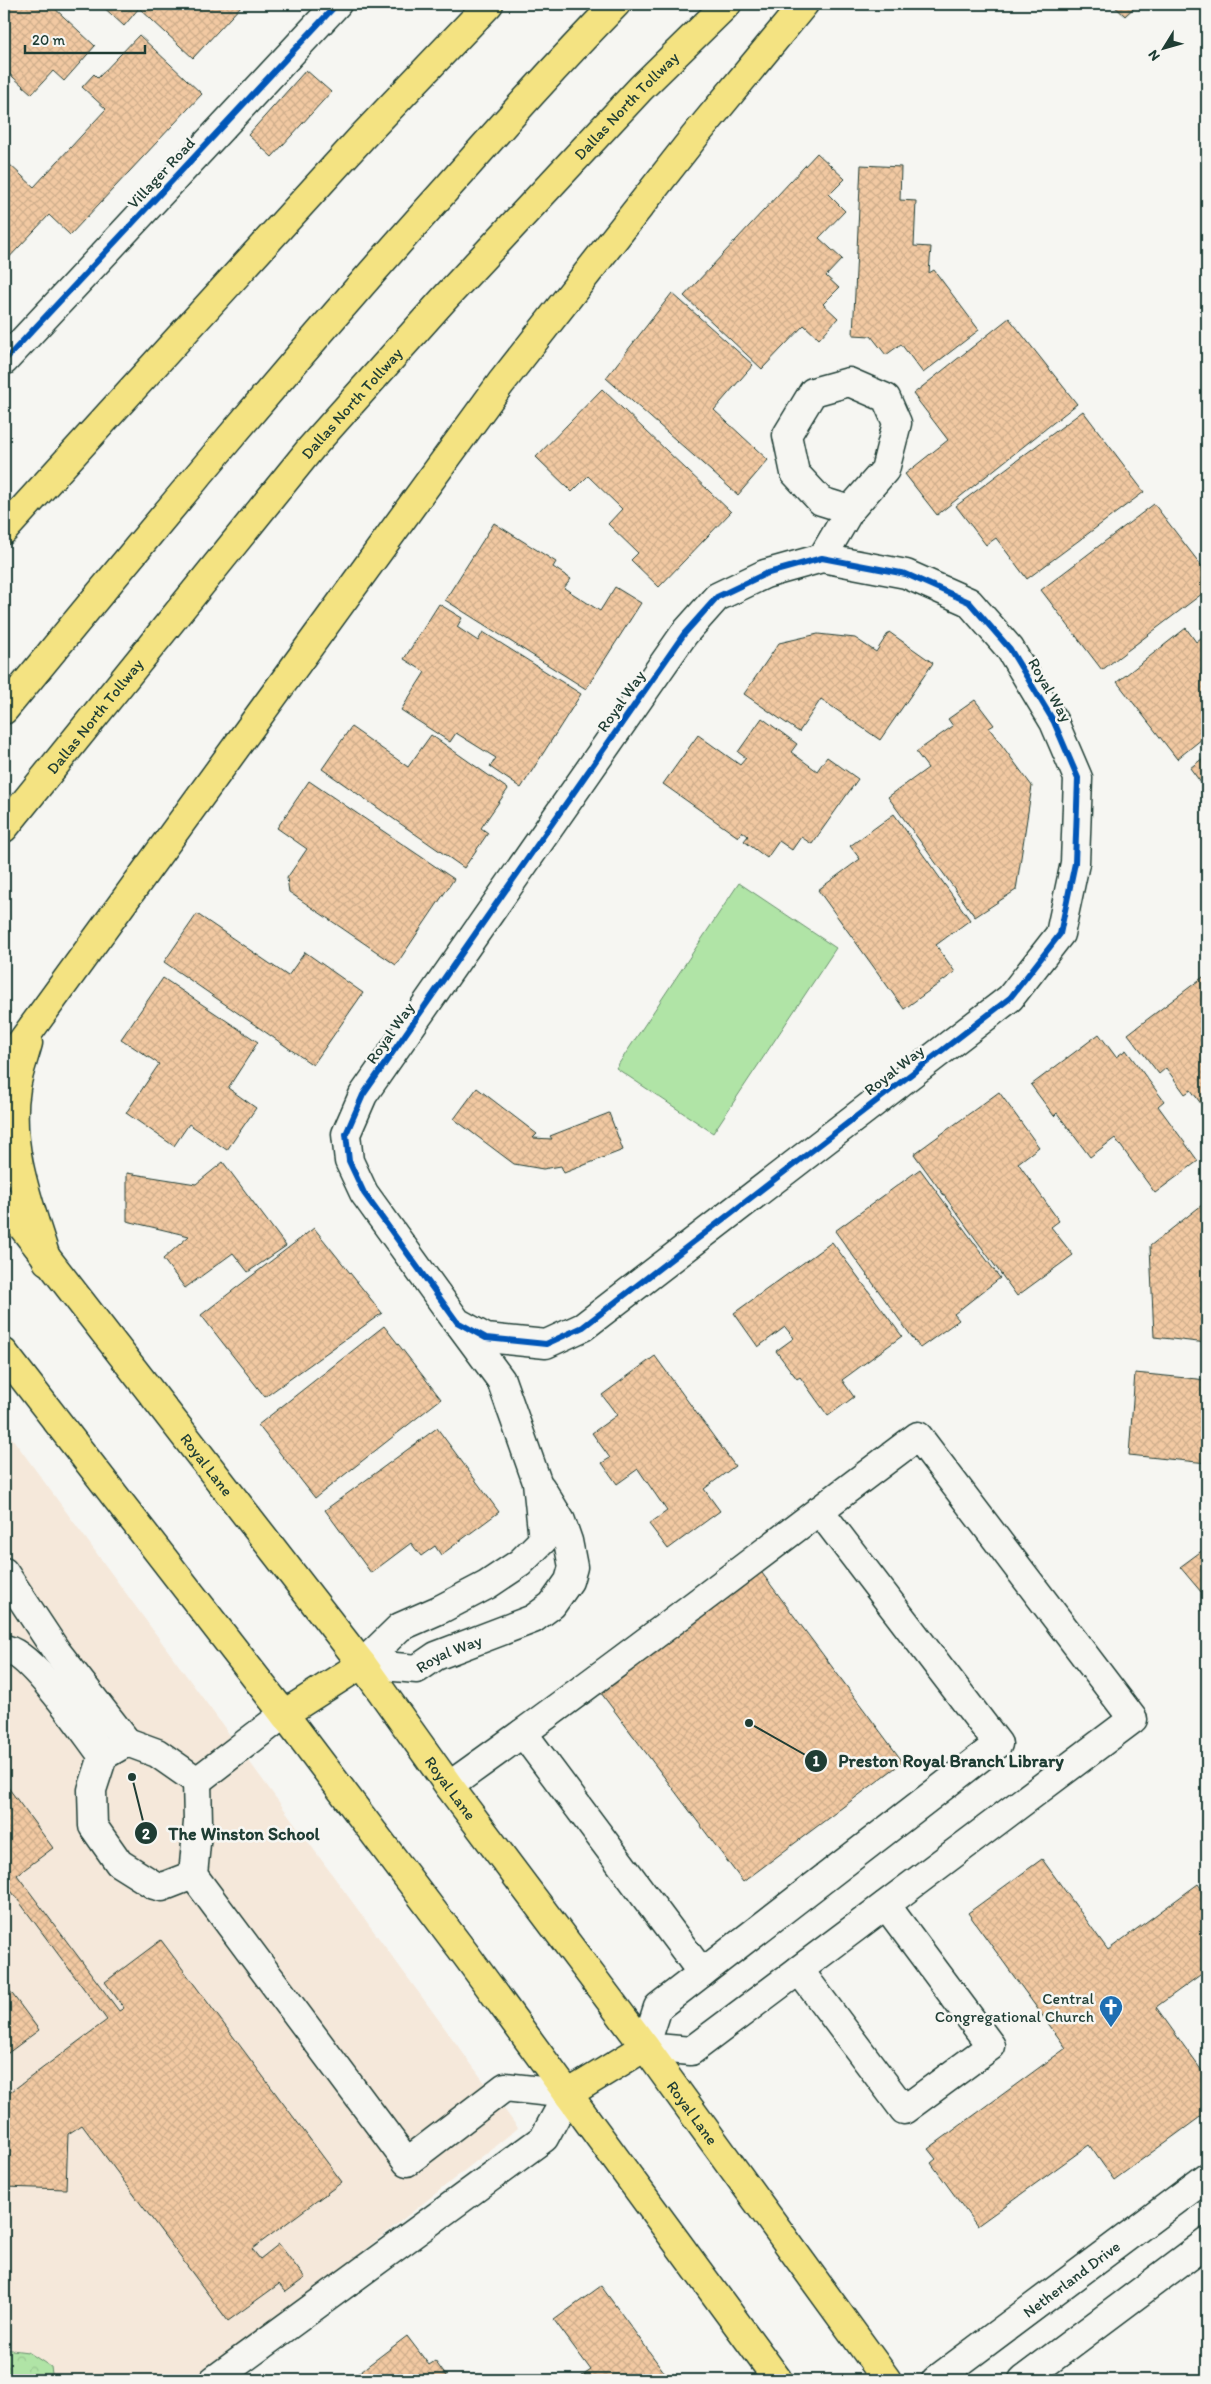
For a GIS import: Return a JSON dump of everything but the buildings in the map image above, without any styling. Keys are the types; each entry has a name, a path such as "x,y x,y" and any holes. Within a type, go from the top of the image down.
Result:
{"main road":[{"path":"4,530 356,143 489,4"},
{"path":"4,710 196,475 379,264 566,56 616,4"},
{"name":"Dallas North Tollway","path":"4,828 118,684 311,448 445,298 634,95 728,4"},
{"path":"4,1066 501,383 695,136 804,4"},
{"path":"34,1024 16,1088 15,1145 20,1174 47,1260"},
{"name":"Royal Lane","path":"4,1203 362,1664 449,1786 645,2047 887,2380"},
{"path":"4,1354 284,1714 568,2094 778,2380"},
{"path":"284,1714 362,1664"},
{"path":"568,2094 645,2047"}],"street":[{"name":"Villager Road","path":"4,361 338,4"},
{"path":"822,558 850,510 886,470 897,423 886,398 848,382 813,392 787,434 795,473 821,502 850,510"},
{"name":"Royal Way","path":"362,1664 417,1669 436,1656 533,1619 552,1605 569,1582 572,1567 568,1541 561,1521 537,1482 501,1380 457,1322 364,1194 350,1161 346,1134 363,1095 684,634 716,597 765,574 822,558 906,574 969,602 1010,649 1054,722 1078,778 1075,863 1060,934 1010,998 583,1327 546,1344 486,1338 457,1322"},
{"path":"449,1786 523,1733 918,1436 1133,1718 691,2051 645,2047 658,2007 998,1744 820,1510"},
{"name":"Royal Way","path":"362,1664 400,1627 441,1609 487,1585 520,1563 544,1540 537,1482"},
{"path":"4,1572 57,1652 127,1742 157,1753 197,1781"},
{"path":"4,1649 11,1649 42,1676 102,1756"},
{"path":"197,1781 284,1714"},
{"path":"523,1733 702,1973"},
{"path":"127,1742 102,1756 92,1790 93,1826 119,1863 154,1885 162,1887 193,1875"},
{"path":"197,1781 198,1822 193,1875 407,2162 505,2087 568,2094 544,2138 214,2380"},
{"path":"799,1970 904,2110 991,2046 886,1905"},
{"name":"Netherland Drive","path":"936,2380 1207,2177"},
{"path":"1023,2380 1207,2242"}],"shaded area":[{"path":"4,1427 518,2128 201,2380 4,2380"}],"green space":[{"path":"739,883 836,948 713,1133 616,1068"},
{"path":"4,2349 28,2352 51,2367 53,2380 4,2380"}],"cycle path":[{"path":"4,361 337,4"},
{"path":"822,558 906,574 969,602 1010,649 1054,722 1078,778 1075,863 1060,934 1010,998 583,1327 546,1344 486,1338 457,1322 364,1193 349,1161 346,1134 363,1095 684,634 717,597 765,574 822,558"}],"place":[{"name":"Preston Royal Branch Library","path":"749,1723"},
{"name":"The Winston School","path":"132,1777"},
{"name":"Central Congregational Church","path":"1111,2028"}]}
